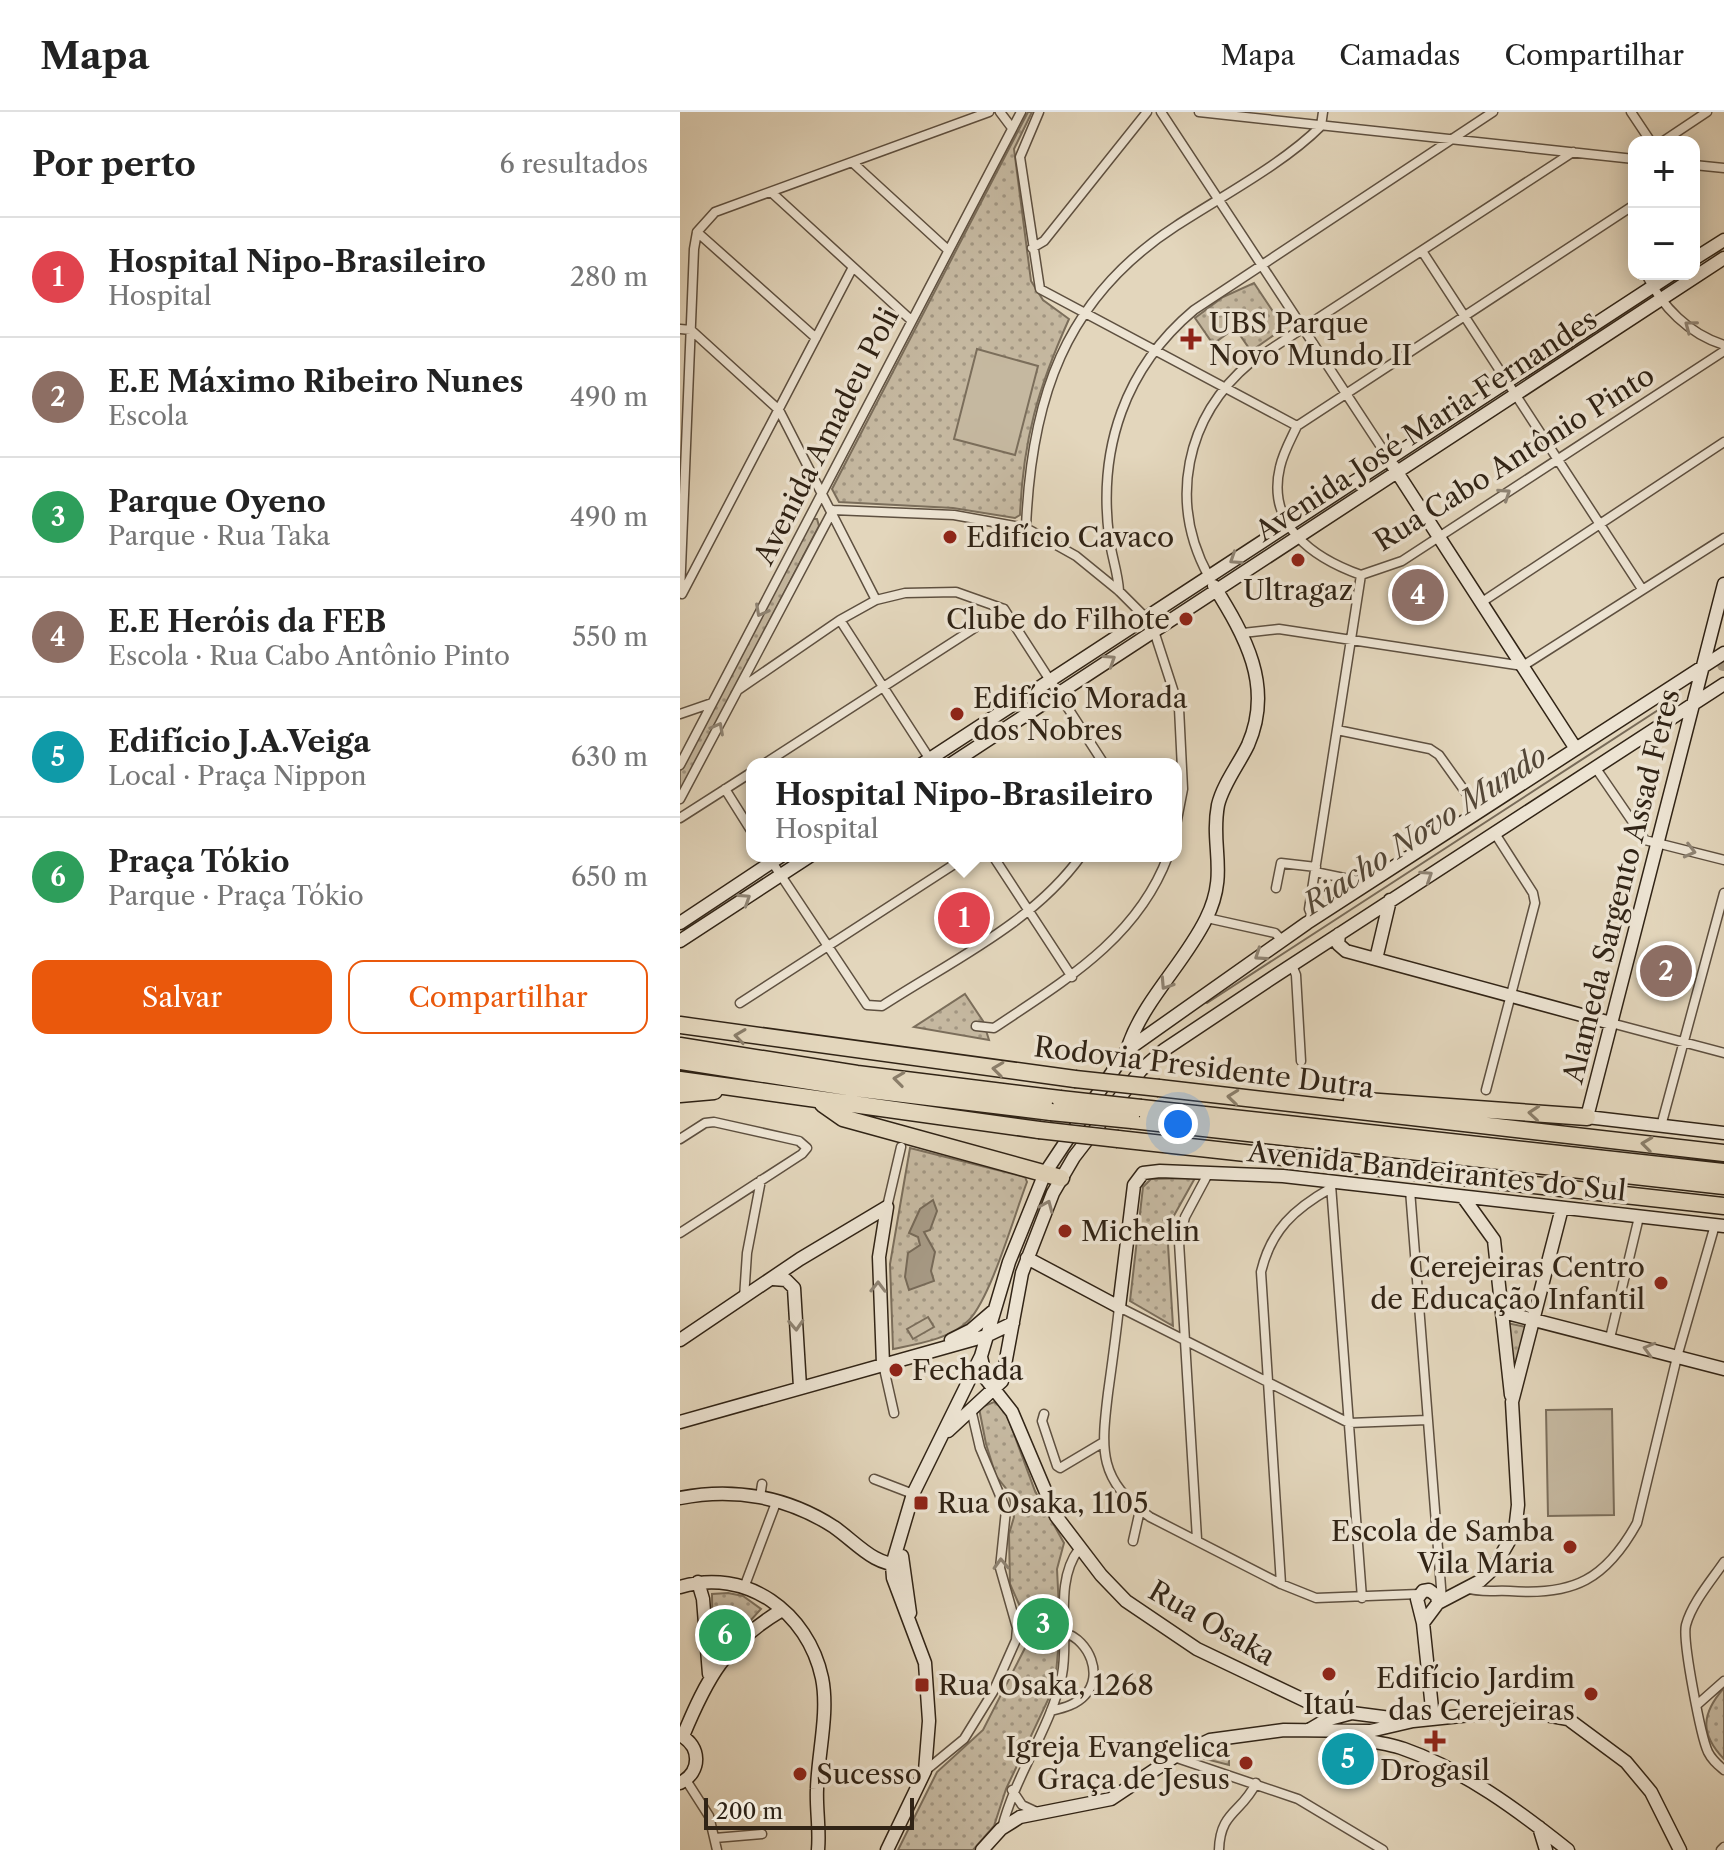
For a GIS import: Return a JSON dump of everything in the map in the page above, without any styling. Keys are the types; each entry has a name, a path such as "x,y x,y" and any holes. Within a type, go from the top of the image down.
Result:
{"highway":[{"name":"Rodovia Presidente Dutra","path":"680,1025 1075,1079 1724,1153"},
{"name":"Rodovia Presidente Dutra","path":"680,1046 1055,1105"},
{"name":"Rodovia Presidente Dutra","path":"680,1061 854,1088 1724,1172"},
{"path":"680,1080 819,1102 1039,1130 1724,1206"},
{"path":"680,1094 728,1089"},
{"path":"1308,1105 1354,1100 1587,1117"},
{"path":"819,1102 843,1118 1053,1175"},
{"path":"1447,1121 1434,1128 1327,1121 1312,1133 1328,1148 1592,1186 1610,1194"},
{"name":"Rodovia Presidente Dutra","path":"1312,1133 1724,1186"}],"main road":[{"path":"1700,255 1724,240"},
{"name":"Avenida José Maria Fernandes","path":"960,758 1724,258"},
{"name":"Avenida José Maria Fernandes","path":"934,758 1663,280"},
{"path":"1389,459 1576,749"},
{"path":"943,1436 996,1388 1003,1376 1017,1296 1058,1151 1127,1050 1132,1036 1207,918 1220,870 1219,802 1257,720 1258,683 1243,633 1209,577"},
{"name":"Alameda Sargento Assad Feres","path":"1587,1117 1724,584"},
{"path":"1127,1050 1313,919 1701,671 1724,653"},
{"path":"887,1850 925,1771 927,1749 926,1668 910,1616 897,1592 901,1543 913,1494 981,1356 1001,1285 1025,1221 1053,1175 1074,1157 1126,1089 1159,1053 1595,767 1693,699 1724,684"},
{"path":"1612,728 1624,745"},
{"path":"680,923 768,862"},
{"path":"680,941 801,862"},
{"path":"1376,959 1390,900"},
{"path":"1339,934 1341,949 1611,1023"},
{"path":"1587,1117 1724,1133"},
{"name":"Avenida Bandeirantes do Sul","path":"1119,1307 1134,1185 1143,1173 1209,1171 1410,1190 1719,1226"},
{"path":"1419,1600 1424,1610 1438,1599 1466,1588 1487,1575 1511,1542 1518,1518 1512,1402 1494,1240 1463,1197"},
{"path":"680,1340 800,1259 887,1207"},
{"path":"883,1364 879,1272 887,1207"},
{"path":"1512,1402 1562,1208"},
{"path":"1025,1221 1030,1233 1024,1250 1027,1258 1119,1307"},
{"path":"800,1259 794,1288 800,1387"},
{"path":"773,1279 786,1280 794,1288"},
{"path":"1001,1285 1011,1287 1017,1296"},
{"path":"937,1348 971,1330 994,1310"},
{"path":"1503,1312 1724,1369"},
{"path":"680,1422 986,1336 1013,1323"},
{"name":"Rua Osaka","path":"981,1356 986,1379 1012,1412 1042,1491 1079,1549 1126,1601 1170,1633 1306,1701"},
{"path":"680,1498 761,1490 818,1517 871,1557 898,1565"},
{"path":"698,1582 703,1599 709,1674"},
{"path":"680,1587 698,1582 745,1585 782,1610 807,1642 822,1679 817,1791 820,1846"},
{"path":"1433,1718 1419,1600 1426,1590 1438,1599"},
{"path":"1423,1623 1438,1599"},
{"path":"683,1781 695,1769 696,1754 681,1736 709,1674 758,1625 782,1610"},
{"path":"1306,1701 1358,1714 1413,1721"},
{"path":"1306,1701 1335,1733"},
{"path":"1335,1733 1381,1730 1433,1718 1518,1710 1568,1719 1626,1762 1643,1781 1680,1850"},
{"path":"1309,1730 1326,1720 1358,1714 1404,1749 1488,1792 1539,1827 1552,1847 1568,1850"},
{"path":"982,1850 1001,1829 1037,1812 1111,1799 1174,1757 1210,1740 1234,1734 1309,1730 1404,1749"}],"street":[{"path":"680,596 682,472 697,232 715,212 989,112"},
{"path":"1000,112 1012,128"},
{"name":"Avenida Amadeu Poli","path":"680,765 1021,112"},
{"path":"1039,112 1020,157 1040,289 1297,426 1629,208"},
{"path":"1032,248 1044,241 1147,112"},
{"path":"1161,112 1389,459"},
{"path":"1199,112 1628,158"},
{"path":"1026,528 1029,461 1043,396 1083,313 1127,264 1321,126 1323,112"},
{"path":"1119,591 1109,539 1106,467 1125,398 1154,351 1194,310 1493,112"},
{"path":"1631,112 1647,136"},
{"path":"1671,136 1707,112"},
{"path":"1209,577 1195,549 1185,482 1197,437 1224,387 1251,362 1573,152"},
{"path":"852,162 948,250"},
{"path":"1700,166 1724,168"},
{"path":"771,192 911,320"},
{"path":"697,232 816,338"},
{"path":"1422,251 1642,589"},
{"path":"680,596 853,267"},
{"path":"1649,280 1661,300 1697,333 1724,348"},
{"path":"680,329 691,330 779,410 833,510 876,600"},
{"name":"Rua Cabo Antônio Pinto","path":"1297,426 1280,464 1277,482 1282,513 1314,555 1361,575 1402,561 1724,348"},
{"path":"1482,602 1724,442"},
{"path":"833,510 954,515 1026,528 1076,556 1119,591 1146,618 1154,631 1183,727 1182,794"},
{"name":"Avenida Amadeu Poli","path":"681,798 822,525 833,510"},
{"path":"810,516 821,519 822,525"},
{"path":"1243,633 1279,629 1523,666 1724,538"},
{"path":"1313,919 1309,909 1361,575"},
{"path":"738,690 840,620 876,600 905,593 956,592 1004,609 1100,758"},
{"path":"773,758 1004,609"},
{"path":"840,620 926,758"},
{"path":"756,655 762,665 772,667"},
{"path":"680,714 712,703"},
{"path":"1337,730 1430,749 1439,755 1479,811"},
{"path":"1595,767 1645,840 1724,860"},
{"path":"680,818 746,776"},
{"path":"725,789 746,822"},
{"path":"681,798 685,806 694,809"},
{"path":"1486,1090 1535,903 1533,893 1494,832"},
{"path":"776,862 781,875 867,1005 882,1006 1029,911 1060,886 1077,862"},
{"path":"740,1003 958,862"},
{"path":"997,862 1072,977"},
{"path":"976,1026 994,1028 1072,977 1124,929 1160,876 1166,862"},
{"path":"1276,888 1280,863 1368,883"},
{"path":"1661,1126 1724,893"},
{"path":"1207,918 1275,933 1282,940"},
{"path":"1292,965 1296,975 1301,1061"},
{"path":"1611,1023 1724,1053"},
{"path":"680,1139 705,1123 714,1122 803,1143 806,1150 680,1233"},
{"path":"887,1207 901,1147"},
{"path":"1197,1539 1180,1234 1189,1209 1208,1180 1209,1171"},
{"path":"744,1299 747,1253 761,1180"},
{"path":"1281,1584 1260,1285 1268,1247 1282,1223 1332,1184"},
{"path":"1332,1184 1362,1598"},
{"path":"1410,1190 1438,1599"},
{"path":"1610,1338 1639,1217"},
{"path":"1466,1588 1477,1592 1561,1590 1606,1568 1624,1546 1637,1523 1677,1357 1719,1226"},
{"path":"1419,1600 1316,1598 1281,1584 1130,1503 1113,1477 1102,1443 1119,1307 1349,1423 1427,1420"},
{"path":"883,1364 894,1413"},
{"path":"925,1771 964,1739 993,1692 1017,1632 1000,1568 1006,1510 980,1448 971,1409"},
{"path":"1044,1414 1042,1421 1054,1463 1060,1468 1102,1443"},
{"path":"874,1479 913,1494"},
{"path":"745,1585 777,1500"},
{"path":"1133,1541 1140,1510"},
{"path":"1001,1829 1012,1790 1051,1711 1062,1674 1068,1567 1079,1549"},
{"path":"1724,1562 1692,1611 1684,1634 1684,1652 1705,1744 1714,1762 1724,1770"},
{"path":"1487,1575 1505,1591"},
{"path":"1051,1711 1079,1701 1088,1694 1093,1679 1090,1656 1078,1639 1065,1633"},
{"path":"1698,1704 1724,1681"},
{"path":"927,1749 944,1757"},
{"path":"1174,1757 1256,1783 1319,1809 1383,1850"},
{"path":"683,1781 704,1805 717,1850"},
{"path":"1219,1850 1223,1823 1250,1796 1256,1783"},
{"path":"1012,1790 1022,1805 1037,1812"},
{"path":"715,1838 762,1834"}],"shaded area":[{"path":"1028,112 1032,112 1014,149 1031,281 1043,300 1069,319 1034,415 1020,515 1015,518 953,508 839,502 832,489"},
{"path":"1254,283 1284,328 1251,351 1235,328 1213,344 1195,318 1223,297"},
{"path":"977,349 1038,366 1015,455 954,439"},
{"path":"811,519 817,519 819,526 680,793 680,771"},
{"path":"965,994 983,1021 989,1040 914,1027"},
{"path":"910,1148 1025,1177 1027,1182 994,1275 969,1320 943,1336 893,1349 890,1264"},
{"path":"1195,1178 1167,1228 1173,1326 1130,1301 1143,1187 1151,1179"},
{"path":"933,1200 937,1211 930,1230 924,1232 935,1252 931,1271 934,1281 909,1290 905,1277 908,1253 920,1245 918,1237 909,1233 920,1209"},
{"path":"928,1317 934,1327 913,1339 907,1329"},
{"path":"1507,1323 1526,1327 1514,1372"},
{"path":"994,1402 1004,1407 1035,1491 1064,1543 1057,1569 1060,1628 1055,1685 1006,1789 994,1826 973,1850 898,1850 937,1772 983,1730 1026,1646 1026,1620 1010,1584 1009,1534 1014,1517 1008,1491 996,1476 979,1408"},
{"path":"1612,1409 1614,1515 1548,1516 1546,1410"},
{"path":"712,1594 743,1596 761,1609 713,1662"},
{"path":"1724,1688 1724,1759 1710,1740 1706,1723 1711,1706"},
{"path":"1229,1747 1229,1765 1202,1758 1204,1749"}],"waterway":[{"name":"Riacho Novo Mundo","path":"1207,1003 1672,701"}],"place":[{"name":"UBS Parque Novo Mundo II","path":"1191,339"},
{"name":"Edifício Cavaco","path":"950,537"},
{"name":"Ultragaz","path":"1298,560"},
{"name":"E.E Heróis da FEB","path":"1418,595"},
{"name":"Clube do Filhote","path":"1186,619"},
{"name":"Edifício Morada dos Nobres","path":"957,714"},
{"name":"Hospital Nipo-Brasileiro","path":"964,918"},
{"name":"E.E Máximo Ribeiro Nunes","path":"1666,971"},
{"name":"Michelin","path":"1065,1231"},
{"name":"Cerejeiras Centro de Educação Infantil","path":"1661,1283"},
{"name":"Fechada","path":"896,1370"},
{"name":"Rua Osaka, 1105","path":"921,1503"},
{"name":"Escola de Samba Vila Maria","path":"1570,1547"},
{"name":"Parque Oyeno","path":"1043,1624"},
{"name":"Praça Tókio","path":"725,1635"},
{"name":"Itaú","path":"1329,1674"},
{"name":"Rua Osaka, 1268","path":"922,1685"},
{"name":"Edifício Jardim das Cerejeiras","path":"1591,1694"},
{"name":"Drogasil","path":"1435,1741"},
{"name":"Edifício J.A.Veiga","path":"1348,1759"},
{"name":"Igreja Evangelica Graça de Jesus","path":"1246,1763"},
{"name":"Sucesso","path":"800,1774"}]}
